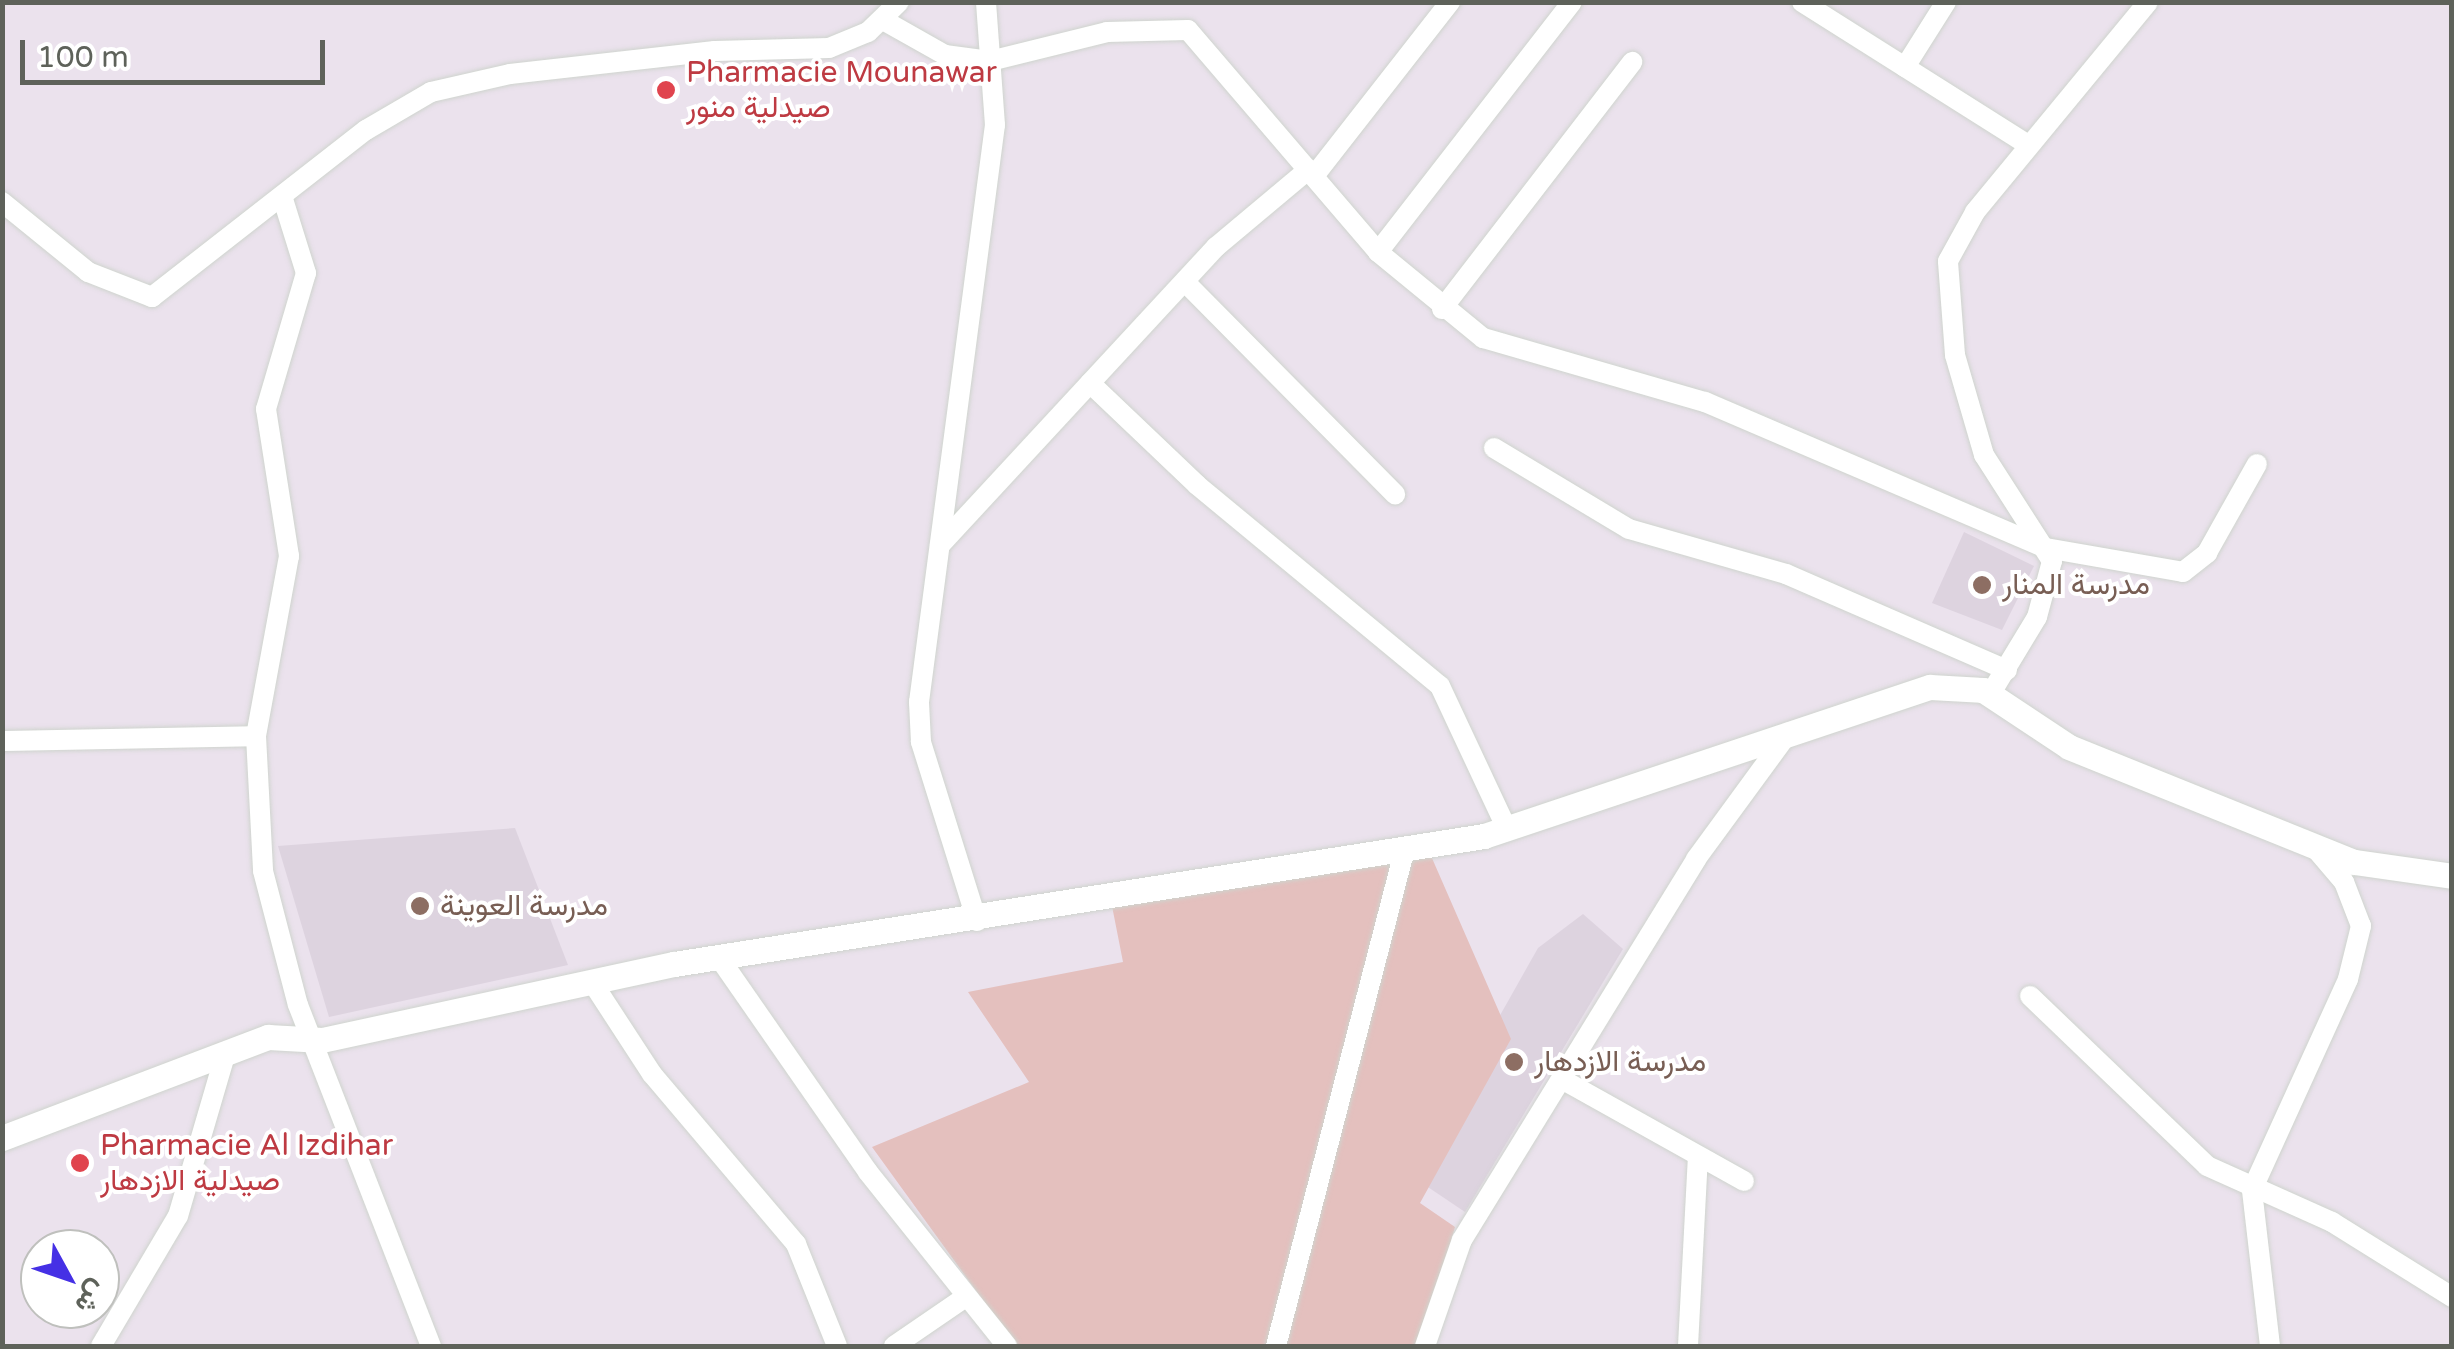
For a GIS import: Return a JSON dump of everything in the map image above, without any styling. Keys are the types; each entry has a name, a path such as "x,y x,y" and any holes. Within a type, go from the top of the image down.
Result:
{"street":[{"path":"2,202 88,272 152,298 405,104 464,82 715,51 829,48 884,20 899,2"},
{"path":"978,922 921,742 940,546 986,212 990,61 986,2"},
{"path":"940,546 1240,224 1311,173 1450,2"},
{"path":"1378,252 1572,2"},
{"path":"1802,2 2028,144"},
{"path":"1905,67 1946,2"},
{"path":"1991,693 2050,587 2046,548 1984,455 1946,287 1956,239 2028,144 2148,2"},
{"path":"884,20 945,55 990,61 1107,32 1188,30 1378,252 1442,308 1520,355 1705,402 2046,548 2183,572 2207,553 2257,464"},
{"path":"1442,308 1632,62"},
{"path":"282,196 306,273 266,409 289,556 256,736 263,871 310,1040 431,1346"},
{"path":"1187,284 1395,494"},
{"path":"1090,383 1440,686 1507,828"},
{"path":"1494,448 1629,529 1786,574 2007,670"},
{"path":"2,1138 278,1035 310,1040 720,959 978,922 1404,852 1507,828 1794,726 1930,687 1991,693 2044,735 2314,847 2452,876"},
{"path":"1425,1346 1462,1240 1565,1081 1696,858 1794,726"},
{"path":"2,741 256,736"},
{"path":"2270,1346 2252,1190 2358,950 2358,908 2314,847"},
{"path":"1276,1346 1404,852"},
{"path":"720,959 964,1298 1007,1346"},
{"path":"592,982 652,1074 796,1244 838,1346"},
{"path":"2030,996 2190,1152 2252,1190 2332,1222 2452,1297"},
{"path":"101,1346 178,1216 226,1052"},
{"path":"1565,1081 1744,1182"},
{"path":"1688,1346 1698,1158"},
{"path":"894,1346 964,1298"}],"shaded area":[{"name":"مدرسة المنار","path":"1964,532 2034,566 2002,630 1932,603"},
{"name":"مدرسة العوينة","path":"515,828 568,965 329,1017 278,846"},
{"path":"1428,849 1511,1039 1420,1203 1455,1227 1422,1346 1016,1346 872,1147 1029,1082 968,992 1123,962 1112,906"},
{"name":"مدرسة الازدهار","path":"1583,914 1623,949 1465,1212 1410,1175 1538,948"}],"place":[{"name":"Pharmacie Mounawar صيدلية منور","path":"666,90"},
{"name":"مدرسة المنار","path":"1982,585"},
{"name":"مدرسة العوينة","path":"420,906"},
{"name":"مدرسة الازدهار","path":"1514,1062"},
{"name":"Pharmacie Al Izdihar صيدلية الازدهار","path":"80,1163"}]}
